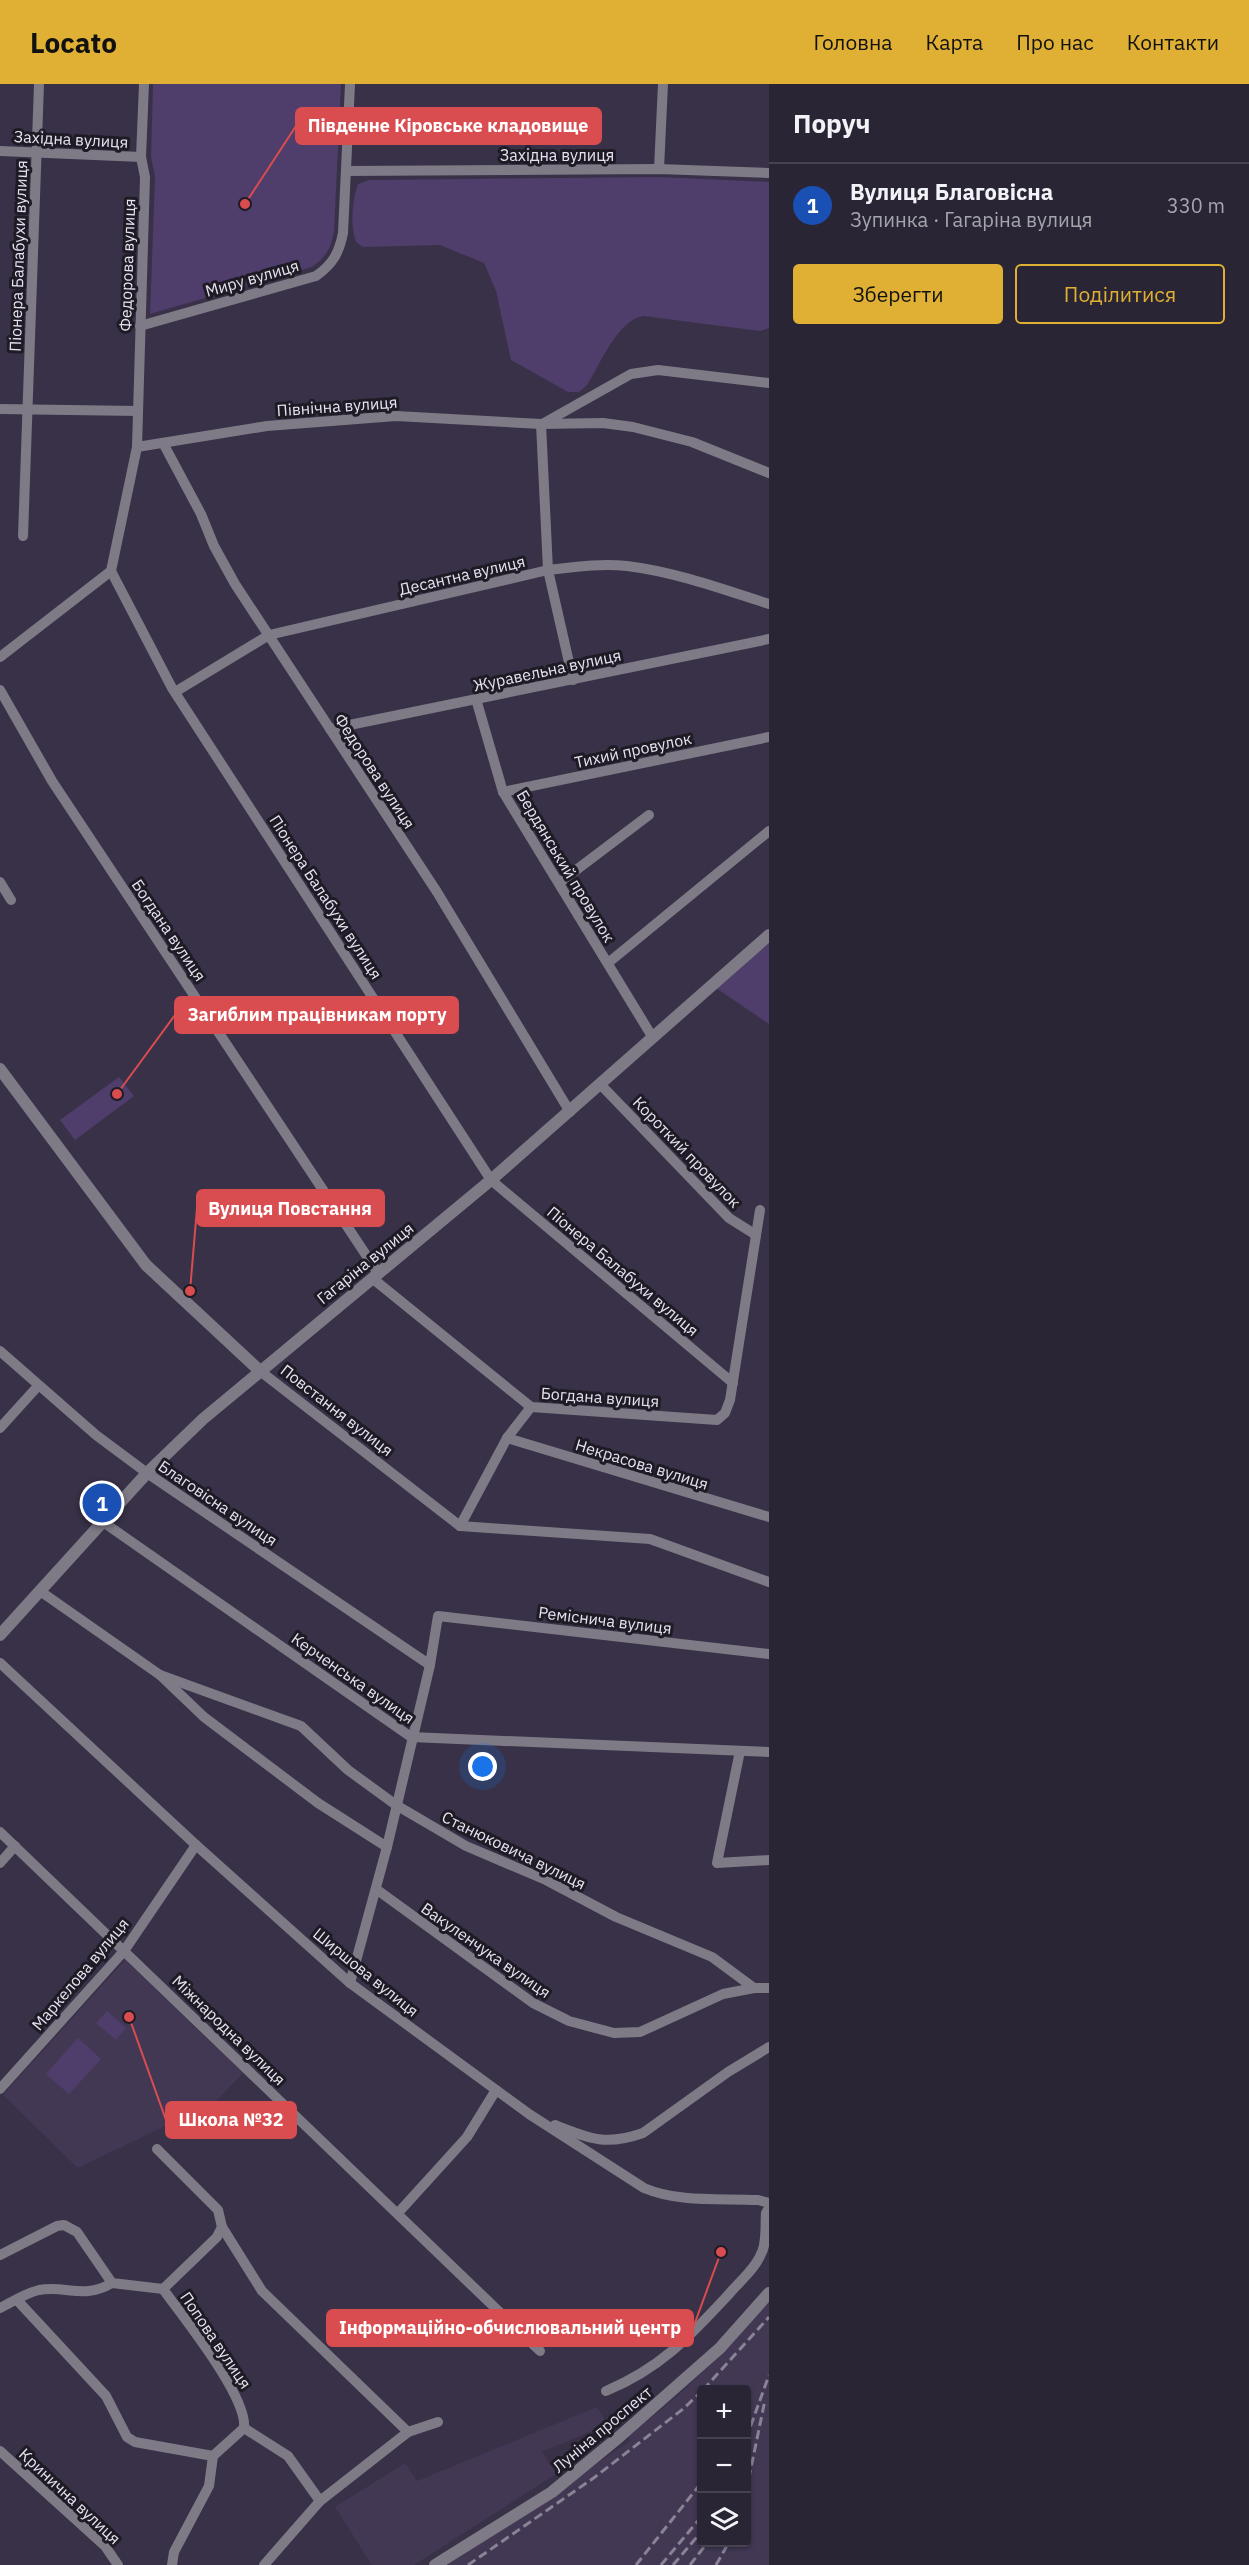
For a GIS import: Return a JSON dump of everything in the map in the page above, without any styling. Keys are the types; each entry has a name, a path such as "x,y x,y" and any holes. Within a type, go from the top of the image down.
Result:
{"street":[{"name":"Піонера Балабухи вулиця","path":"23,537 39,84"},
{"name":"Федорова вулиця","path":"111,571 137,447 146,177 141,157 144,84"},
{"name":"Миру вулиця","path":"140,326 316,276 330,265 340,250 343,233 350,84"},
{"path":"660,170 663,84"},
{"name":"Західна вулиця","path":"0,151 141,157"},
{"name":"Західна вулиця","path":"346,171 660,170 769,173"},
{"path":"573,680 548,570 541,424 632,374 645,370 769,383"},
{"path":"0,409 138,411"},
{"name":"Північна вулиця","path":"137,447 267,426 396,416 541,424 603,423 663,433 692,442 769,473"},
{"name":"Федорова вулиця","path":"163,443 235,584 437,892 570,1112"},
{"name":"Десантна вулиця","path":"175,692 269,635 548,570 584,566 625,566 701,582 769,604"},
{"name":"Піонера Балабухи вулиця","path":"111,571 175,692 491,1180 733,1383"},
{"path":"0,657 111,571"},
{"name":"Журавельна вулиця","path":"330,729 769,639"},
{"name":"Богдана вулиця","path":"0,690 52,781 375,1276 531,1407 717,1420 725,1413 733,1383"},
{"name":"Бердянський провулок","path":"476,699 503,792 653,1038"},
{"name":"Тихий провулок","path":"503,792 769,737"},
{"path":"559,883 649,815"},
{"path":"608,963 769,831"},
{"path":"0,882 11,900"},
{"name":"Гагаріна вулиця","path":"0,1635 147,1473 203,1419 491,1180 767,938"},
{"name":"Повстання вулиця","path":"0,1069 146,1265 260,1371 460,1526"},
{"name":"Короткий провулок","path":"601,1085 729,1218 756,1235"},
{"path":"733,1383 760,1210"},
{"name":"Благовісна вулиця","path":"0,1351 96,1435 147,1473 430,1665"},
{"path":"0,1428 38,1386"},
{"path":"531,1407 507,1438 460,1526 650,1539 769,1582"},
{"name":"Некрасова вулиця","path":"507,1438 769,1517"},
{"name":"Керченська вулиця","path":"103,1522 411,1737 769,1752"},
{"name":"Станюковича вулиця","path":"40,1591 160,1675 204,1717 310,1797 387,1847"},
{"name":"Реміснича вулиця","path":"430,1665 438,1616 769,1654"},
{"name":"Ширшова вулиця","path":"0,1663 196,1845 350,1983 530,2114 644,2188 658,2194 673,2197 758,2199 769,2203"},
{"path":"350,1983 387,1847 411,1737 430,1665"},
{"name":"Станюковича вулиця","path":"160,1675 301,1726 340,1763 396,1805 466,1846 546,1880 616,1917 712,1957 754,1988"},
{"path":"740,1752 717,1863 769,1860"},
{"name":"Міжнародна вулиця","path":"0,1832 540,2351"},
{"name":"Маркелова вулиця","path":"0,2088 124,1951 196,1845"},
{"path":"0,1863 15,1846"},
{"name":"Вакуленчука вулиця","path":"376,1889 533,2003 569,2021 603,2030 627,2034 640,2032 723,1994 754,1988"},
{"path":"754,1988 769,1988"},
{"path":"530,2114 599,2141 629,2138 643,2133 728,2072 769,2047"},
{"path":"398,2213 467,2138 496,2090"},
{"path":"157,2149 218,2210 222,2227 262,2291 408,2432"},
{"path":"606,2391 632,2380 664,2360 692,2334 746,2274 762,2253 766,2213 769,2208"},
{"path":"0,2255 57,2226 64,2225 76,2232 112,2283 89,2292 36,2291 0,2308"},
{"path":"164,2289 217,2237 222,2227"},
{"name":"Попова вулиця","path":"112,2283 164,2289 236,2394 245,2420 244,2428"},
{"name":"Луніна проспект","path":"435,2565 552,2492 620,2438 720,2348 769,2293"},
{"path":"17,2300 106,2396 127,2437 135,2442 213,2456"},
{"path":"264,2565 320,2501 408,2432 438,2422"},
{"path":"172,2565 174,2552 210,2486 213,2456 244,2428 288,2456 320,2501"},
{"name":"Кринична вулиця","path":"0,2451 105,2546 118,2565"}],"shaded area":[{"path":"153,84 341,84 334,232 329,248 321,260 312,267 150,314 155,177 151,157"},
{"path":"659,177 769,182 769,328 760,331 643,316 634,319 618,334 587,385 579,392 568,392 511,360 496,291 484,263 440,245 363,247 356,242 354,235 353,205 356,191 358,184 369,180"},
{"path":"769,943 769,1024 716,988"},
{"path":"119,1077 134,1096 75,1140 60,1120"},
{"path":"125,1960 243,2073 215,2102 78,2168 3,2095"},
{"path":"107,2011 126,2028 116,2040 96,2023"},
{"path":"78,2038 101,2059 69,2094 46,2074"},
{"path":"769,2302 769,2565 446,2565 555,2497 593,2466 630,2441 628,2437 676,2397 724,2352"},
{"path":"597,2407 608,2424 542,2452 556,2474 414,2565 372,2565 335,2507 405,2463 417,2481"}],"railway":[{"path":"708,2385 769,2317"},
{"path":"751,2425 769,2375"},
{"path":"468,2565 595,2477 697,2396"},
{"path":"751,2468 765,2400"},
{"path":"636,2565 697,2488"},
{"path":"661,2565 697,2522"},
{"path":"673,2565 697,2537"},
{"path":"690,2565 704,2547"},
{"path":"716,2565 726,2547"}],"place":[{"name":"Південне Кіровське кладовище","path":"245,204"},
{"name":"Загиблим працівникам порту","path":"117,1094"},
{"name":"Вулиця Повстання","path":"190,1291"},
{"name":"Вулиця Благовісна","path":"102,1503"},
{"name":"Школа №32","path":"129,2017"},
{"name":"Інформаційно-обчислювальний центр","path":"721,2252"}]}
